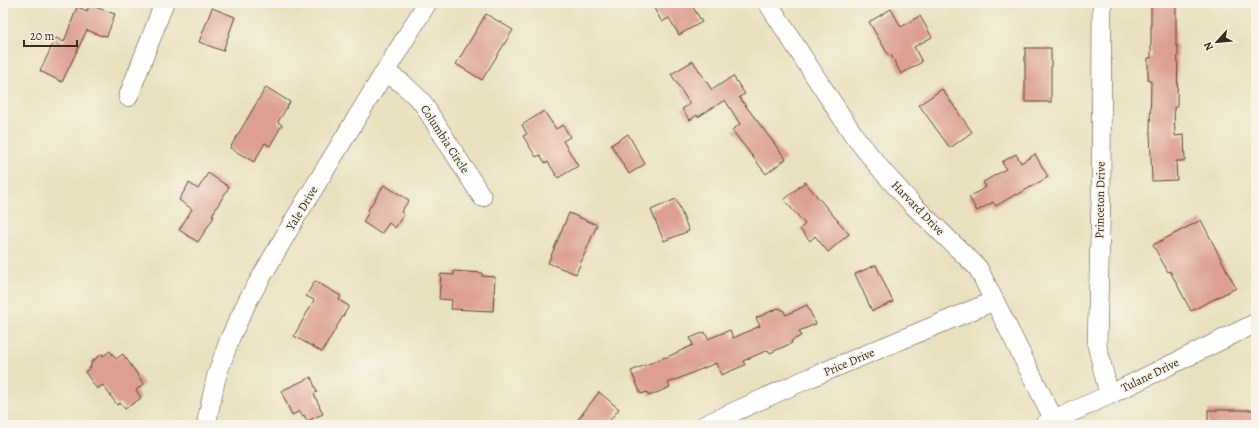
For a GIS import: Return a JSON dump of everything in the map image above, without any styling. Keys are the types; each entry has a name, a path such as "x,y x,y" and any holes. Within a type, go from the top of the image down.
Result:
{"street":[{"path":"128,97 164,3"},
{"name":"Yale Drive","path":"206,425 216,378 230,338 248,300 296,217 427,3"},
{"name":"Harvard Drive","path":"768,3 855,137 913,206 978,268 1049,423"},
{"name":"Princeton Drive","path":"1102,3 1097,345 1109,395"},
{"name":"Columbia Circle","path":"385,72 402,83 422,102 482,197"},
{"name":"Price Drive","path":"705,425 994,301"},
{"name":"Tulane Drive","path":"1049,423 1256,323"}],"building":[{"path":"651,3 693,3 691,4 702,22 679,35 669,18 662,22"},
{"path":"1151,3 1176,3 1176,46 1178,46 1177,107 1174,107 1175,136 1184,135 1185,161 1176,161 1177,180 1152,181 1150,132 1151,81 1148,81 1148,58 1151,58"},
{"path":"89,5 115,14 107,36 102,36 87,30 62,82 40,71 56,38 64,42 77,7 87,11"},
{"path":"212,8 235,17 223,51 199,42"},
{"path":"891,9 901,27 920,16 932,37 914,47 922,62 901,74 891,55 889,56 869,22"},
{"path":"486,14 513,30 482,80 456,64"},
{"path":"1025,48 1051,48 1051,102 1025,102"},
{"path":"693,61 712,90 733,76 745,94 739,97 786,159 766,174 732,130 740,124 725,100 698,117 697,115 690,120 682,109 690,104 671,74"},
{"path":"266,87 290,102 278,122 282,125 270,146 265,143 254,162 230,148"},
{"path":"942,89 972,132 950,148 919,105"},
{"path":"544,111 556,129 563,125 570,137 563,141 578,166 558,178 548,162 545,163 540,155 536,157 523,136 527,134 522,125"},
{"path":"628,134 645,164 629,174 611,145"},
{"path":"1016,154 1021,163 1035,154 1048,177 996,206 993,202 977,211 969,197 986,187 983,182 1006,169 1002,162"},
{"path":"208,173 229,187 212,215 214,217 198,242 179,230 192,209 179,200 189,183 198,189"},
{"path":"805,182 849,234 828,252 815,236 810,241 800,229 805,224 784,200"},
{"path":"384,185 409,200 401,212 404,214 395,228 389,223 381,234 363,222 369,211 368,210"},
{"path":"676,199 689,231 664,241 651,210"},
{"path":"569,213 597,225 576,274 548,263"},
{"path":"1201,220 1236,288 1191,311 1170,271 1168,272 1153,245"},
{"path":"876,265 893,302 872,311 855,274"},
{"path":"454,271 482,273 482,276 495,277 493,311 451,309 452,300 439,299 441,274 454,275"},
{"path":"315,281 341,296 339,300 349,306 322,352 294,336 314,300 306,296"},
{"path":"807,305 816,324 799,331 801,336 791,341 792,343 770,353 768,350 743,361 745,365 721,375 716,363 668,383 670,387 649,396 647,392 641,394 631,371 693,345 690,338 705,332 708,339 730,330 733,338 760,326 756,318 778,308 783,310 786,315"},
{"path":"110,351 116,359 123,354 144,384 136,390 141,398 125,409 120,403 117,405 103,385 97,389 85,372 91,367 91,362 102,354 103,356"},
{"path":"311,377 317,392 314,394 323,414 307,421 304,415 302,416 300,411 292,415 281,391"},
{"path":"599,392 619,409 606,425 574,425"},
{"path":"1208,410 1256,410 1256,425 1208,425"}]}
